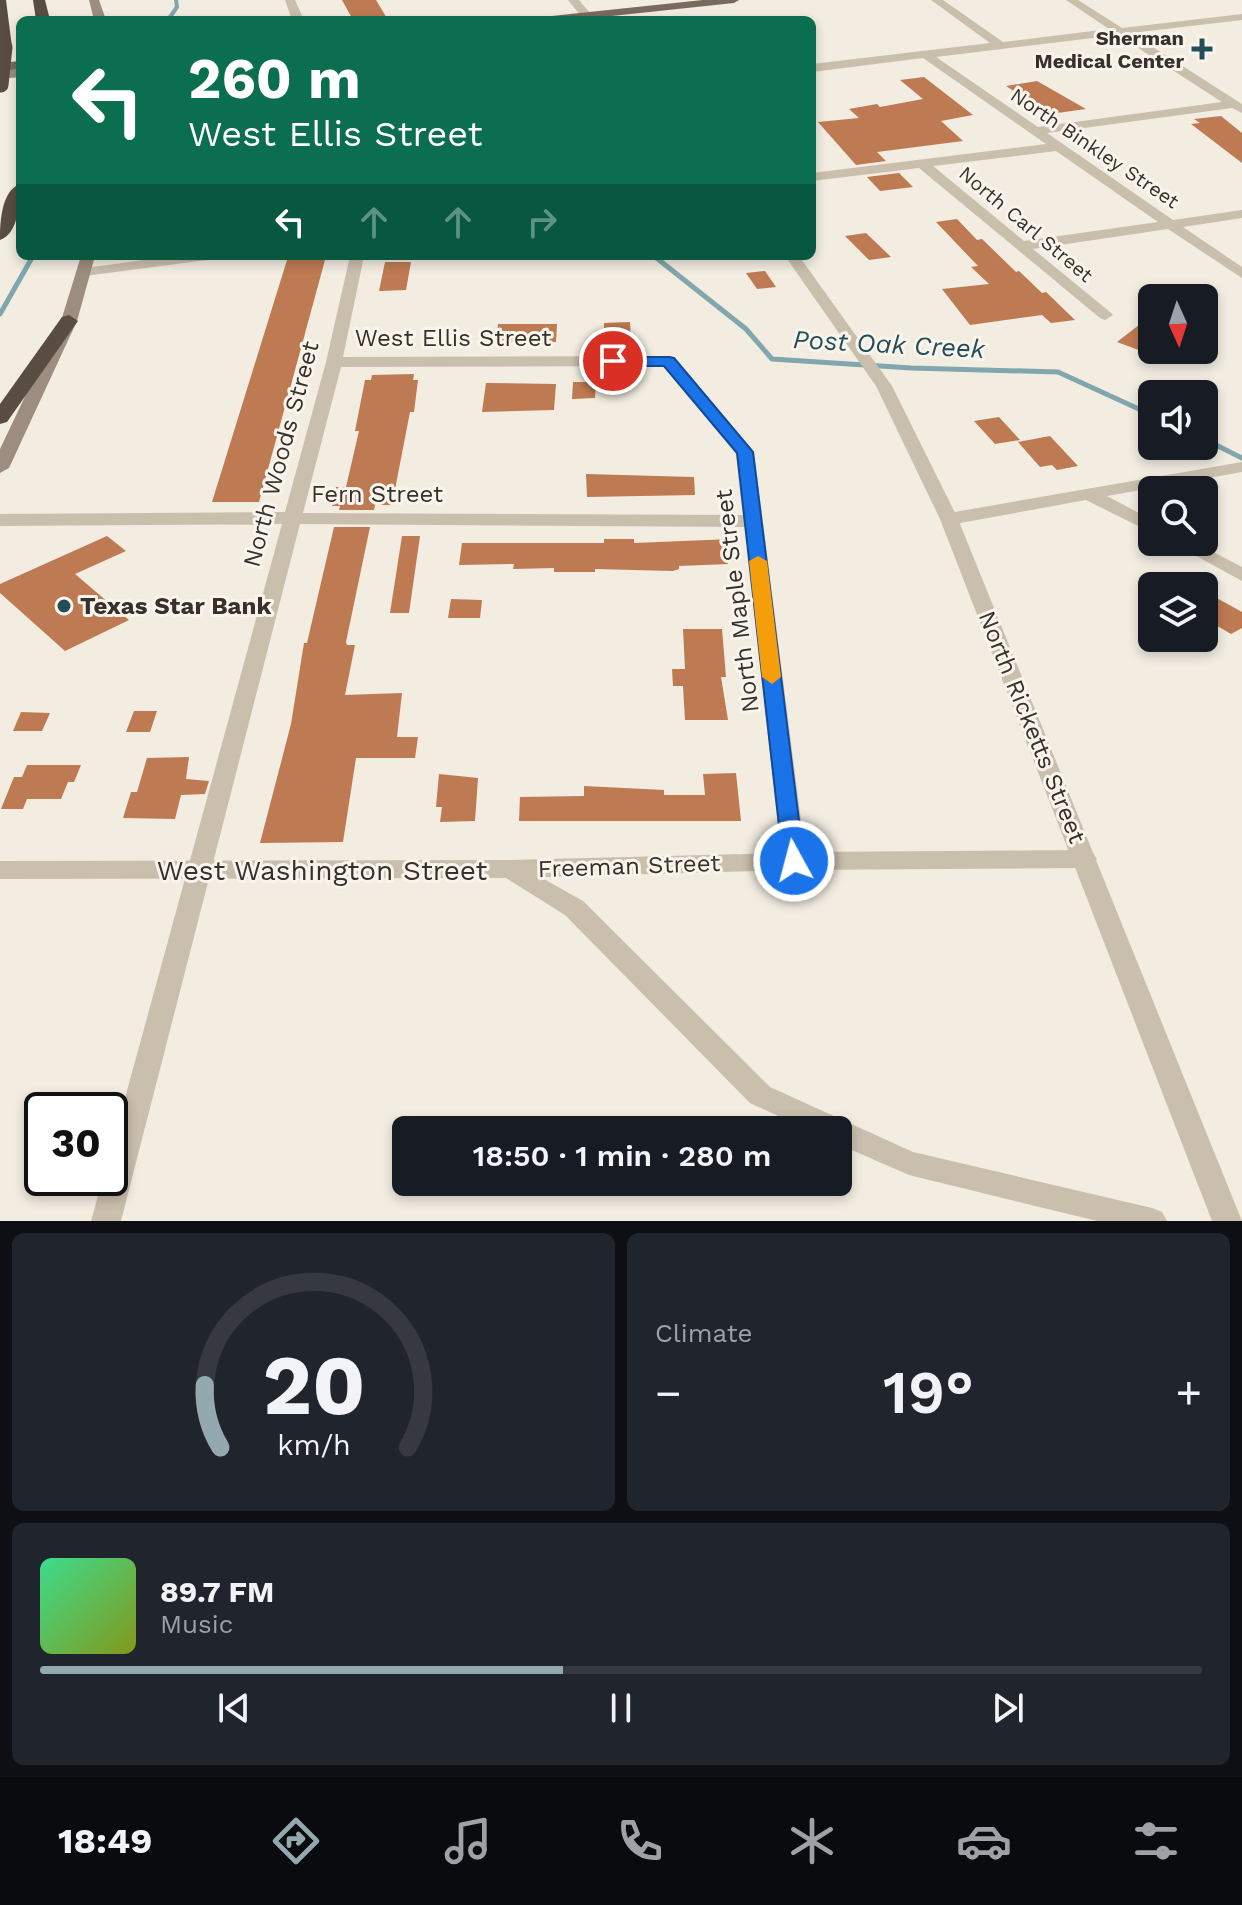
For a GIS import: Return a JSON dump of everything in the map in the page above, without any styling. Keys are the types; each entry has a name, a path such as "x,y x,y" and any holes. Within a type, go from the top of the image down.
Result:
{"highway":[{"path":"0,0 5,47 0,87"},
{"path":"0,235 16,198"},
{"path":"0,418 69,321"}],"main road":[{"path":"604,16 734,0"},
{"path":"0,468 69,321 86,264"}],"street":[{"path":"573,0 586,16"},
{"path":"936,0 1000,45"},
{"path":"1071,0 1238,106"},
{"path":"816,68 1242,17"},
{"name":"North Binkley Street","path":"926,55 1242,274"},
{"path":"1033,131 1238,106"},
{"path":"816,177 1056,147"},
{"name":"North Carl Street","path":"922,164 1105,315"},
{"path":"1022,246 1242,214"},
{"path":"86,264 146,260"},
{"name":"North Woods Street","path":"106,1221 334,362 356,260"},
{"name":"North Ricketts Street","path":"795,260 884,386 949,519 1227,1221"},
{"name":"West Ellis Street","path":"334,362 669,361"},
{"name":"North Maple Street","path":"669,361 745,452 794,861"},
{"path":"949,519 1234,469"},
{"path":"1090,495 1138,520"},
{"name":"Fern Street","path":"0,520 753,521"},
{"path":"1206,556 1242,575"},
{"name":"Freeman Street","path":"510,869 794,861 1085,859"},
{"name":"West Washington Street","path":"0,870 510,869 574,908 760,1095 806,1116"},
{"name":"West Washington Street","path":"852,1137 909,1163 1152,1221"}],"building":[{"path":"342,0 376,0 386,16 351,16"},
{"path":"924,77 973,115 941,121 963,141 877,152 886,161 856,165 818,122 859,118 849,109 923,99 900,80"},
{"path":"1037,81 1086,109 1050,114 1006,86"},
{"path":"1221,116 1242,133 1242,163 1191,124 1200,123 1194,119"},
{"path":"899,173 913,187 880,191 867,177"},
{"path":"957,219 977,240 982,239 1016,272 1019,271 1042,293 1046,292 1075,320 1051,323 1042,315 970,325 942,289 989,284 971,267 978,266 936,222"},
{"path":"866,233 891,257 869,260 845,236"},
{"path":"287,260 325,260 259,502 212,502"},
{"path":"385,262 411,262 406,290 379,291"},
{"path":"765,271 776,287 757,289 746,273"},
{"path":"630,322 631,341 604,341 604,323"},
{"path":"498,324 557,324 556,342 496,342"},
{"path":"1138,326 1138,350 1117,342"},
{"path":"414,374 413,380 418,380 414,412 410,412 392,505 375,505 374,510 339,510 340,506 332,506 336,487 346,487 359,431 355,431 365,380 371,380 372,375"},
{"path":"573,382 596,382 595,398 572,399"},
{"path":"486,383 556,384 554,410 482,412"},
{"path":"999,417 1020,440 995,444 974,421"},
{"path":"1050,436 1078,466 1057,470 1052,465 1040,467 1018,442"},
{"path":"586,474 694,477 695,495 587,497"},
{"path":"334,527 370,527 346,642 347,645 355,645 345,695 402,693 397,737 418,737 415,758 356,758 343,842 260,843 291,724 304,643 307,643"},
{"name":"Texas Star Bank","path":"107,536 126,551 75,574 129,620 65,651 0,593 0,584"},
{"path":"402,536 420,536 409,613 390,613"},
{"path":"604,539 634,539 634,543 732,539 734,561 728,561 728,564 679,566 673,571 595,569 595,572 554,572 554,568 513,569 514,564 459,565 462,543 604,543"},
{"path":"451,599 482,600 480,618 448,618"},
{"path":"1218,599 1242,612 1242,628 1231,634 1218,626"},
{"path":"683,629 722,629 726,677 721,677 728,720 685,720 683,686 673,686 672,669 685,669"},
{"path":"134,711 157,711 150,732 126,732"},
{"path":"21,712 50,713 42,731 13,731"},
{"path":"189,757 186,779 209,781 205,794 181,795 175,819 123,818 131,792 137,792 147,758"},
{"path":"27,765 81,765 74,782 68,782 61,799 27,799 23,809 1,809 14,777 22,777"},
{"path":"736,773 741,821 519,821 520,797 584,796 584,786 664,790 664,795 705,795 703,774"},
{"path":"439,774 478,778 475,821 440,822 442,807 436,807"}],"waterway":[{"name":"Post Oak Creek","path":"171,16 177,7 176,0"},
{"path":"0,314 31,260"},
{"name":"Post Oak Creek","path":"659,260 746,329 772,359 911,368 1058,372 1138,409"},
{"name":"Post Oak Creek","path":"1218,446 1242,458"}],"slow traffic":[{"path":"758,561 772,677"}],"place":[{"name":"Sherman Medical Center","path":"1202,49"},
{"name":"Texas Star Bank","path":"64,606"}],"route":[{"path":"613,361 669,361 745,452 794,861"}]}
